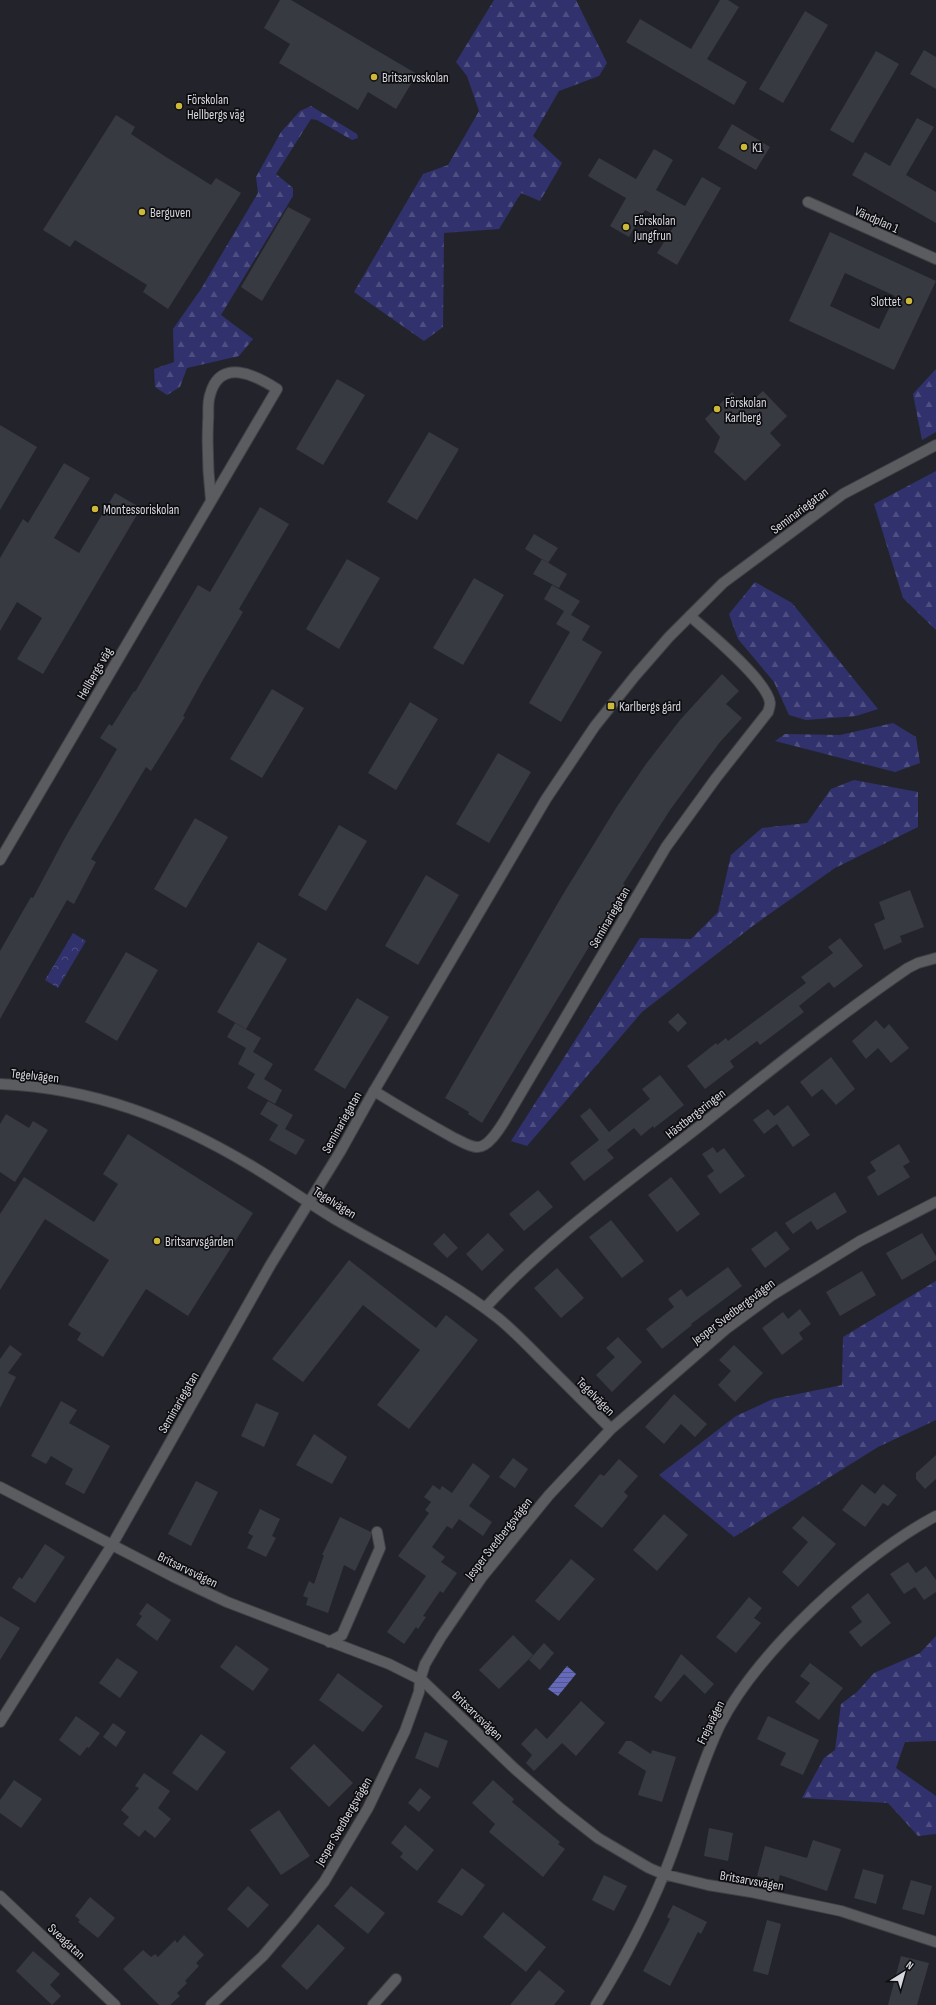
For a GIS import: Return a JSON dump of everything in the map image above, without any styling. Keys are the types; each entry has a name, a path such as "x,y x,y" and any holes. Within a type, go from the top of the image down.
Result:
{"street":[{"name":"Vändplan 1","path":"808,202 936,259"},
{"name":"Hellbergs väg","path":"0,860 277,389 246,372 229,373 220,378 214,385 209,396 207,447 211,500"},
{"name":"Seminariegatan","path":"0,1722 112,1545 271,1264 310,1202 374,1091 565,771 595,726 635,676 669,637 723,583 843,494 936,445"},
{"name":"Seminariegatan","path":"374,1091 430,1125 469,1145 477,1147 482,1146 494,1137 666,847 716,778 768,712 769,700 759,683 720,642 690,616"},
{"name":"Hästbergsringen","path":"485,1308 536,1256 585,1215 788,1057 908,968 918,963 936,958"},
{"name":"Tegelvägen","path":"0,1084 23,1085 96,1097 137,1109 169,1123 249,1164 485,1308 509,1328 611,1429"},
{"name":"Jesper Svedbergsvägen","path":"211,2005 263,1956 294,1921 324,1882 372,1801 405,1730 419,1692 420,1680 425,1664 441,1637 482,1578 549,1495 611,1429 726,1329 771,1296 860,1241 936,1202"},
{"name":"Britsarvsvägen","path":"0,1487 227,1602 389,1664 420,1680 515,1769 598,1838 630,1859 664,1874 708,1885 751,1892 842,1911 936,1942"},
{"name":"Frejavägen","path":"596,2005 623,1959 664,1874 715,1737 742,1690 776,1647 815,1608 854,1574 895,1542 936,1516"},
{"path":"329,1642 342,1635 380,1548 377,1532"},
{"name":"Sveagatan","path":"0,1896 115,2005"},
{"path":"373,2005 396,1979"}],"green space":[{"path":"494,0 576,0 607,63 599,76 559,91 533,136 562,163 540,201 521,193 499,229 444,233 443,327 424,341 354,292 423,174 448,165 479,111 467,76 456,62"},
{"path":"311,106 357,134 358,138 352,140 317,120 311,119 276,174 293,188 293,196 221,315 253,339 239,356 187,368 180,387 167,395 155,387 154,369 174,362 173,329 201,289 258,193 256,177 281,132 300,111"},
{"path":"936,369 936,432 922,440 913,394"},
{"path":"936,471 936,630 903,598 874,504"},
{"path":"755,582 792,603 878,709 856,716 806,720 789,715 774,682 738,639 729,614"},
{"path":"893,723 916,737 920,763 895,772 775,741 785,734 840,735"},
{"path":"854,780 918,792 918,827 835,868 754,925 642,1012 527,1146 511,1141 640,938 691,939 718,912 731,855 762,828 807,823 831,789"},
{"path":"73,933 86,941 58,988 45,980"},
{"path":"936,1281 936,1420 878,1447 734,1537 659,1475 736,1416 773,1399 842,1385 843,1337"},
{"path":"936,1636 936,1741 905,1742 896,1768 936,1796 936,1834 918,1836 888,1803 802,1798 824,1758 835,1750 841,1704 857,1692 874,1673 920,1653"}],"water":[{"path":"567,1666 576,1674 558,1696 548,1689"}],"building":[{"path":"280,0 291,0 417,74 396,109 368,92 358,110 279,63 290,44 264,28"},
{"path":"720,0 728,0 739,7 707,59 747,82 734,105 626,42 640,19 691,49"},
{"path":"805,11 828,25 783,103 759,89"},
{"path":"924,50 936,57 936,89 910,74"},
{"path":"876,51 899,64 853,143 830,130"},
{"name":"Berguven","path":"116,115 135,127 131,134 166,157 211,185 216,178 241,193 168,309 143,292 147,285 75,240 70,247 43,230"},
{"path":"917,118 934,127 906,175 936,192 936,223 852,175 865,152 890,166"},
{"name":"K1","path":"732,124 770,147 756,170 718,148"},
{"path":"654,149 673,160 656,190 685,206 702,177 721,188 677,265 657,253 674,226 645,210 629,237 610,226 626,198 588,176 599,158 636,179"},
{"path":"288,207 311,219 262,301 241,287"},
{"name":"Slottet","path":"830,232 936,281 894,370 789,321","holes":["845,273 895,296 879,329 830,306"]},
{"path":"337,379 365,395 323,465 296,449"},
{"path":"763,391 787,416 770,433 781,445 745,481 714,452 720,437 705,419 732,392 745,407"},
{"path":"0,425 37,447 0,510"},
{"path":"429,432 459,449 417,520 387,502"},
{"path":"64,463 90,478 54,538 79,553 115,493 141,508 43,674 17,659 42,618 17,602 0,631 0,558 23,519 28,523"},
{"path":"260,507 289,524 239,609 243,612 183,716 185,717 151,771 146,767 91,859 96,862 74,904 67,900 0,1019 0,951 31,897 33,898 66,836 117,749 100,738 109,724 112,726 134,691 135,692 198,585 210,592"},
{"path":"534,534 558,548 548,563 525,549"},
{"path":"347,559 380,578 339,649 306,629"},
{"path":"542,559 567,574 559,588 533,574"},
{"path":"474,578 504,595 463,665 433,648"},
{"path":"552,585 580,601 571,615 590,626 582,640 602,652 561,722 529,703 570,632 556,624 564,611 544,599"},
{"path":"722,674 739,691 726,704 742,718 720,742 670,810 623,884 625,885 594,936 595,937 482,1123 468,1114 469,1112 445,1098 562,896 616,808 646,764 680,720"},
{"path":"272,689 304,708 262,778 230,759"},
{"path":"410,702 438,719 396,790 368,773"},
{"path":"498,753 531,772 489,843 456,824"},
{"path":"195,818 228,837 186,908 154,889"},
{"path":"339,825 367,841 326,911 298,895"},
{"path":"426,875 459,895 418,965 385,946"},
{"path":"910,890 924,927 900,936 902,942 884,950 874,924 885,919 879,902"},
{"path":"840,938 863,966 834,988 829,982 799,1006 804,1012 760,1045 757,1041 730,1061 734,1067 705,1089 687,1066 716,1043 717,1045 726,1038 728,1041 806,983 801,977 833,953 828,947"},
{"path":"258,942 287,959 246,1029 217,1012"},
{"path":"126,952 158,970 117,1041 85,1022"},
{"path":"357,998 389,1017 345,1089 314,1070"},
{"path":"678,1013 687,1023 678,1032 668,1022"},
{"path":"876,1020 884,1029 889,1024 909,1048 891,1063 878,1048 866,1059 852,1041"},
{"path":"235,1023 261,1038 253,1052 273,1064 264,1079 282,1090 275,1104 247,1088 255,1074 238,1064 246,1048 227,1037"},
{"path":"831,1057 855,1089 836,1105 822,1089 812,1097 800,1082"},
{"path":"660,1075 684,1105 641,1136 634,1128 607,1150 614,1158 584,1181 570,1163 599,1140 580,1116 590,1108 609,1132 650,1099 642,1089"},
{"path":"268,1101 293,1115 285,1129 305,1140 296,1155 269,1140 278,1125 260,1114"},
{"path":"788,1105 810,1135 793,1147 777,1124 764,1134 753,1120 768,1109 774,1116"},
{"path":"6,1114 29,1128 33,1121 48,1130 15,1182 0,1172 0,1124"},
{"name":"Britsarvsgården","path":"128,1134 253,1213 188,1316 146,1289 103,1357 77,1340 81,1333 68,1325 109,1260 45,1219 0,1290 0,1214 24,1177 94,1222 118,1184 103,1174"},
{"path":"899,1144 910,1162 903,1166 910,1177 878,1196 867,1177 876,1171 870,1162"},
{"path":"713,1147 717,1153 724,1148 745,1176 720,1194 707,1176 714,1171 702,1154"},
{"path":"671,1177 700,1214 677,1232 648,1195"},
{"path":"538,1190 553,1207 524,1231 509,1214"},
{"path":"835,1192 847,1212 817,1230 811,1221 793,1234 785,1223"},
{"path":"611,1220 644,1261 622,1278 589,1237"},
{"path":"776,1231 790,1249 765,1268 751,1249"},
{"path":"444,1233 458,1248 447,1258 433,1244"},
{"path":"488,1233 504,1250 482,1271 466,1254"},
{"path":"922,1233 936,1256 936,1260 902,1280 886,1253"},
{"path":"349,1260 436,1328 446,1315 478,1340 409,1429 377,1405 420,1350 363,1305 303,1382 272,1359"},
{"path":"728,1267 742,1286 691,1324 692,1325 662,1349 646,1329 674,1307 668,1299 681,1289 687,1297"},
{"path":"557,1268 584,1298 561,1318 534,1288"},
{"path":"862,1271 876,1295 840,1316 826,1292"},
{"path":"800,1309 811,1324 799,1333 803,1339 782,1355 762,1328 783,1312 788,1319"},
{"path":"618,1337 642,1362 612,1392 596,1375 615,1357 606,1348"},
{"path":"10,1345 22,1354 8,1373 16,1377 0,1408 0,1359"},
{"path":"734,1345 763,1373 735,1402 718,1385 731,1371 719,1360"},
{"path":"674,1394 707,1424 695,1437 681,1424 664,1444 645,1427"},
{"path":"61,1401 77,1410 69,1423 110,1446 84,1494 65,1484 73,1469 51,1456 46,1464 31,1456"},
{"path":"256,1403 279,1413 264,1447 241,1436"},
{"path":"314,1434 347,1457 332,1484 296,1465"},
{"path":"936,1455 936,1479 925,1489 916,1479 916,1473"},
{"path":"513,1458 528,1469 515,1488 499,1477"},
{"path":"619,1459 638,1476 624,1492 628,1496 602,1528 574,1506 600,1474 604,1476"},
{"path":"473,1463 490,1476 469,1506 492,1522 483,1536 459,1519 452,1529 447,1526 432,1547 445,1557 441,1562 457,1573 443,1593 440,1591 423,1616 426,1617 418,1629 416,1627 404,1644 387,1632 426,1576 398,1556 429,1513 425,1510 431,1502 424,1497 433,1485 440,1490 442,1486 452,1493"},
{"path":"196,1481 218,1492 191,1546 168,1534"},
{"path":"862,1484 875,1494 883,1484 897,1495 888,1506 883,1503 865,1527 842,1510"},
{"path":"260,1509 280,1519 272,1536 276,1538 266,1557 247,1548 253,1536 248,1533"},
{"path":"664,1514 688,1535 657,1571 633,1550"},
{"path":"803,1516 836,1544 798,1587 782,1572 808,1542 792,1528"},
{"path":"340,1517 371,1532 371,1537 355,1571 344,1565 328,1613 306,1605 308,1598 303,1596 309,1581 314,1584 324,1555 322,1555"},
{"path":"45,1544 65,1557 35,1603 12,1588 19,1577 22,1579"},
{"path":"571,1559 595,1579 559,1621 535,1601"},
{"path":"908,1562 916,1573 926,1566 936,1580 936,1592 924,1600 915,1587 904,1594 890,1574"},
{"path":"868,1593 891,1623 861,1647 849,1632 862,1622 851,1607"},
{"path":"749,1597 762,1608 754,1618 761,1623 736,1653 716,1637"},
{"path":"147,1603 171,1620 157,1641 136,1625 142,1616 139,1614"},
{"path":"0,1616 20,1628 0,1660"},
{"path":"513,1635 533,1655 499,1689 479,1670"},
{"path":"544,1643 554,1653 540,1670 529,1660"},
{"path":"236,1645 269,1669 253,1691 220,1667"},
{"path":"681,1654 714,1684 705,1694 684,1674 661,1702 654,1697"},
{"path":"117,1658 138,1672 120,1698 99,1683"},
{"path":"810,1663 843,1688 819,1720 795,1702 810,1683 800,1676"},
{"path":"338,1673 383,1706 363,1732 319,1700"},
{"path":"581,1701 605,1723 576,1756 562,1743 534,1771 526,1763 532,1755 521,1744 536,1728 547,1739"},
{"path":"76,1716 100,1733 89,1748 87,1747 80,1756 59,1740"},
{"path":"768,1716 819,1740 803,1775 780,1765 786,1753 757,1739"},
{"path":"113,1723 126,1732 116,1747 103,1737"},
{"path":"425,1732 448,1741 438,1768 415,1758"},
{"path":"201,1734 226,1752 197,1791 172,1773"},
{"path":"626,1741 631,1741 651,1754 652,1750 676,1757 662,1802 638,1795 646,1771 618,1753"},
{"path":"314,1744 353,1783 329,1807 290,1768"},
{"path":"144,1773 170,1791 158,1808 171,1819 155,1838 145,1830 139,1837 123,1824 129,1817 121,1810 139,1788 135,1786"},
{"path":"14,1780 42,1799 21,1828 0,1813 0,1800"},
{"path":"493,1780 514,1799 512,1802 560,1842 558,1844 565,1849 543,1877 489,1832 495,1824 472,1803"},
{"path":"420,1788 431,1797 419,1812 408,1803"},
{"path":"279,1810 310,1856 281,1875 250,1830"},
{"path":"405,1825 434,1850 417,1871 400,1857 403,1853 391,1843"},
{"path":"709,1828 733,1833 728,1861 704,1856"},
{"path":"813,1840 841,1849 827,1891 780,1875 778,1882 757,1876 765,1846 807,1858"},
{"path":"462,1868 485,1885 462,1916 437,1902"},
{"path":"863,1869 884,1875 876,1904 854,1898"},
{"path":"604,1875 627,1886 614,1911 592,1900"},
{"path":"911,1880 932,1886 924,1915 902,1909"},
{"path":"248,1886 269,1905 248,1928 227,1909"},
{"path":"351,1886 385,1913 368,1934 334,1906"},
{"path":"90,1897 115,1918 98,1938 78,1922 80,1920 75,1916"},
{"path":"673,1905 707,1922 701,1934 698,1932 670,1986 643,1971 670,1919 667,1917"},
{"path":"503,1912 546,1947 526,1972 483,1937"},
{"path":"767,1920 781,1924 768,1975 753,1971"},
{"path":"318,1924 345,1948 307,1990 281,1966"},
{"path":"184,1935 204,1955 196,1963 199,1966 185,1981 187,1983 177,1993 180,1996 170,2005 159,2005 123,1969 143,1950 151,1957 155,1954 158,1957 175,1940 177,1943"},
{"path":"33,1951 60,1974 50,1985 61,1996 52,2005 16,1971"},
{"path":"901,1956 929,1963 917,2005 888,2005"},
{"path":"539,1970 565,1991 554,2005 510,2005"}],"place":[{"name":"Britsarvsskolan","path":"374,77"},
{"name":"Förskolan Hellbergs väg","path":"179,106"},
{"name":"K1","path":"744,147"},
{"name":"Berguven","path":"142,212"},
{"name":"Förskolan Jungfrun","path":"626,227"},
{"name":"Slottet","path":"909,301"},
{"name":"Förskolan Karlberg","path":"717,409"},
{"name":"Montessoriskolan","path":"95,509"},
{"name":"Karlbergs gård","path":"611,706"},
{"name":"Britsarvsgården","path":"157,1241"}]}
